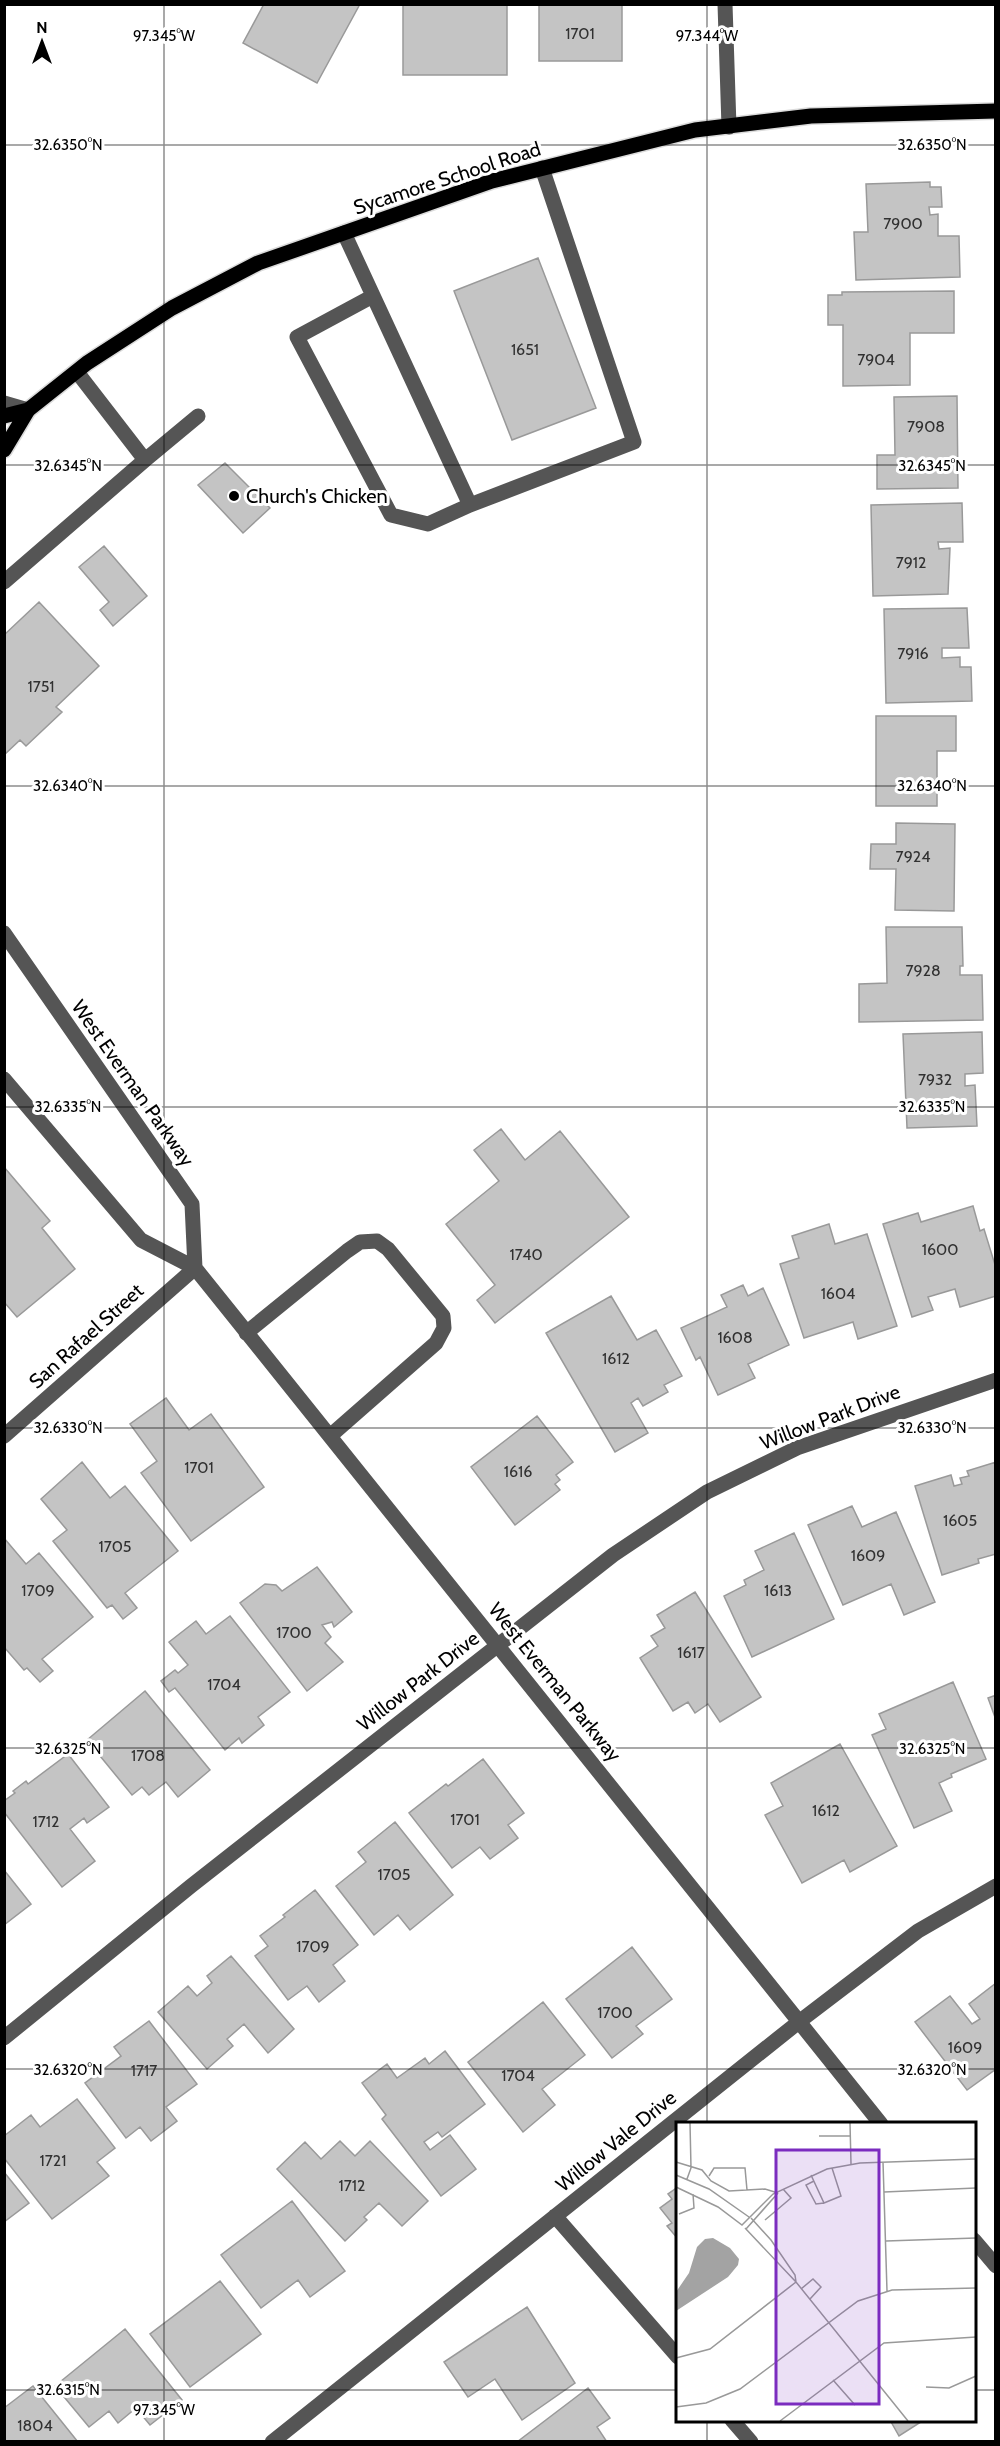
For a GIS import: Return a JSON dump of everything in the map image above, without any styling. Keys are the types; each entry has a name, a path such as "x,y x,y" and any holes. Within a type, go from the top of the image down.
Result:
{"main road":[{"name":"Sycamore School Road","path":"4,450 28,410 76,372 172,308 258,263 492,181 695,130 811,116 996,111"},
{"name":"Sycamore School Road","path":"4,416 28,410"}],"street":[{"path":"725,4 729,127"},
{"path":"373,296 297,337 391,515 428,524 470,505 634,442 542,168"},
{"path":"344,233 470,505"},
{"path":"76,372 145,460"},
{"path":"4,403 28,410"},
{"path":"4,582 198,416"},
{"name":"West Everman Parkway","path":"4,933 192,1204 195,1268"},
{"name":"West Everman Parkway","path":"4,1078 141,1240 195,1268 879,2122"},
{"path":"246,1333 360,1242 377,1241 388,1249 443,1316 444,1328 436,1343 330,1436"},
{"name":"San Rafael Street","path":"4,1436 195,1268"},
{"name":"Willow Park Drive","path":"4,2038 191,1886 613,1555 707,1492 798,1448 996,1380"},
{"name":"Willow Vale Drive","path":"272,2442 800,2021 918,1931 996,1886"},
{"path":"555,2216 676,2355"},
{"path":"976,2241 996,2266"},
{"path":"733,2422 751,2442"}],"building":[{"path":"264,4 360,4 317,83 243,43"},
{"path":"403,4 507,4 507,75 403,75"},
{"path":"539,4 622,4 622,61 539,61"},
{"path":"930,182 930,187 941,187 942,207 929,207 930,215 938,214 938,236 959,236 960,277 856,280 854,232 868,232 866,184"},
{"path":"538,258 596,408 512,440 454,291"},
{"path":"954,291 954,333 910,333 910,385 843,386 843,325 828,325 828,295 842,295 842,292"},
{"path":"957,396 958,488 877,489 877,455 895,455 894,397"},
{"name":"Church's Chicken","path":"225,463 270,508 243,533 198,485"},
{"path":"962,503 963,542 938,542 939,549 950,548 948,594 873,596 871,505"},
{"path":"104,546 147,596 113,626 100,610 109,602 79,567"},
{"path":"39,602 99,666 56,707 62,712 26,746 20,740 4,755 4,635"},
{"path":"967,608 969,648 942,648 942,658 960,657 960,667 971,667 972,701 886,703 884,609"},
{"path":"876,716 956,716 956,751 937,751 937,806 876,806"},
{"path":"896,823 955,824 954,911 895,910 896,869 870,869 871,844 896,844"},
{"path":"886,927 962,927 963,966 960,966 960,975 982,975 983,1020 859,1022 859,984 887,983"},
{"path":"982,1032 983,1073 965,1074 965,1086 975,1085 977,1126 907,1128 903,1034"},
{"path":"501,1129 525,1160 560,1131 629,1217 495,1323 477,1300 495,1285 446,1224 499,1181 474,1150"},
{"path":"4,1167 50,1221 42,1228 75,1269 17,1317 4,1302"},
{"path":"973,1206 980,1231 984,1229 996,1268 996,1296 960,1307 955,1289 928,1297 933,1310 912,1317 883,1224 918,1213 921,1222"},
{"path":"829,1224 835,1244 867,1234 897,1326 858,1339 853,1322 804,1338 780,1264 799,1258 792,1236"},
{"path":"743,1285 748,1296 763,1288 789,1345 748,1364 755,1378 718,1395 700,1357 696,1360 681,1328 727,1307 721,1295"},
{"path":"611,1296 637,1340 656,1330 682,1376 664,1385 668,1392 643,1406 638,1398 631,1403 648,1433 615,1452 546,1333"},
{"path":"166,1398 189,1430 211,1414 264,1487 191,1541 141,1473 157,1461 130,1424"},
{"path":"537,1416 573,1462 556,1475 560,1480 555,1484 560,1490 515,1525 471,1467"},
{"path":"82,1462 110,1498 125,1486 178,1551 125,1593 137,1608 123,1619 112,1605 107,1608 53,1541 67,1530 41,1499"},
{"path":"996,1462 996,1554 978,1559 979,1563 942,1575 915,1486 951,1475 954,1486 962,1484 960,1478 969,1476 967,1471"},
{"path":"852,1506 862,1527 896,1512 935,1602 904,1615 891,1584 843,1605 808,1525"},
{"path":"794,1533 834,1619 752,1657 724,1596 746,1585 744,1580 764,1570 755,1551"},
{"path":"4,1538 26,1564 39,1553 93,1617 42,1659 53,1671 40,1682 27,1668 24,1670 4,1647"},
{"path":"317,1567 352,1612 334,1627 332,1622 322,1625 331,1637 325,1643 343,1662 307,1691 240,1603 265,1584 276,1585 282,1591"},
{"path":"695,1592 761,1697 720,1722 708,1704 695,1713 688,1702 673,1711 640,1658 658,1646 651,1636 665,1628 657,1615"},
{"path":"230,1616 290,1692 258,1717 264,1725 242,1743 239,1738 225,1750 175,1688 169,1692 161,1681 175,1670 178,1673 188,1665 169,1642 196,1621 206,1634"},
{"path":"953,1682 986,1759 951,1774 952,1777 939,1783 952,1811 914,1828 872,1735 886,1729 879,1714"},
{"path":"145,1691 210,1770 178,1797 166,1782 149,1795 142,1787 132,1795 87,1740"},
{"path":"996,1695 996,1720 988,1698"},
{"path":"840,1744 897,1846 850,1872 844,1860 802,1883 765,1815 783,1806 771,1783"},
{"path":"68,1754 109,1807 87,1823 84,1818 70,1829 95,1861 62,1887 4,1812 4,1801 26,1781 28,1784"},
{"path":"483,1759 524,1813 508,1825 518,1838 490,1859 480,1847 452,1868 409,1813"},
{"path":"395,1822 453,1895 410,1930 398,1915 374,1935 336,1886 366,1862 358,1852"},
{"path":"4,1870 31,1904 4,1925"},
{"path":"315,1890 358,1945 333,1965 345,1981 319,2002 307,1986 288,2000 255,1956 268,1946 260,1936"},
{"path":"632,1947 672,1999 636,2026 643,2034 612,2058 566,1999"},
{"path":"231,1956 294,2029 268,2053 244,2024 227,2039 233,2046 207,2069 158,2012 188,1986 197,1996 212,1983 207,1976"},
{"path":"996,1983 996,2069 967,2090 915,2022 950,1996 972,2024 980,2019 969,2004"},
{"path":"543,2002 585,2055 542,2089 555,2105 523,2132 468,2062"},
{"path":"149,2021 197,2084 166,2107 177,2121 151,2141 140,2127 126,2138 85,2083 121,2056 114,2047"},
{"path":"445,2051 485,2104 442,2137 438,2132 424,2142 430,2150 450,2135 476,2169 441,2196 382,2119 386,2115 362,2083 387,2064 397,2078 425,2058 429,2064"},
{"path":"77,2099 115,2148 97,2162 109,2176 52,2219 4,2158 4,2136 31,2115 40,2127"},
{"path":"340,2141 355,2156 370,2141 428,2201 402,2226 379,2203 364,2217 367,2220 345,2241 277,2169 305,2142 321,2159"},
{"path":"4,2172 29,2203 4,2222"},
{"path":"676,2188 676,2237 667,2226 672,2223 660,2208 672,2199 668,2194"},
{"path":"292,2201 345,2271 310,2297 298,2280 261,2308 221,2255"},
{"path":"220,2281 261,2334 190,2387 150,2334"},
{"path":"527,2307 575,2383 522,2420 495,2379 468,2397 444,2362"},
{"path":"125,2329 182,2400 150,2425 136,2408 118,2423 109,2411 89,2427 55,2386"},
{"path":"33,2386 78,2442 4,2442 4,2408"},
{"path":"588,2388 610,2418 597,2427 607,2442 517,2442"},
{"path":"891,2422 921,2422 899,2436"}],"place":[{"name":"Church's Chicken","path":"234,496"}]}
